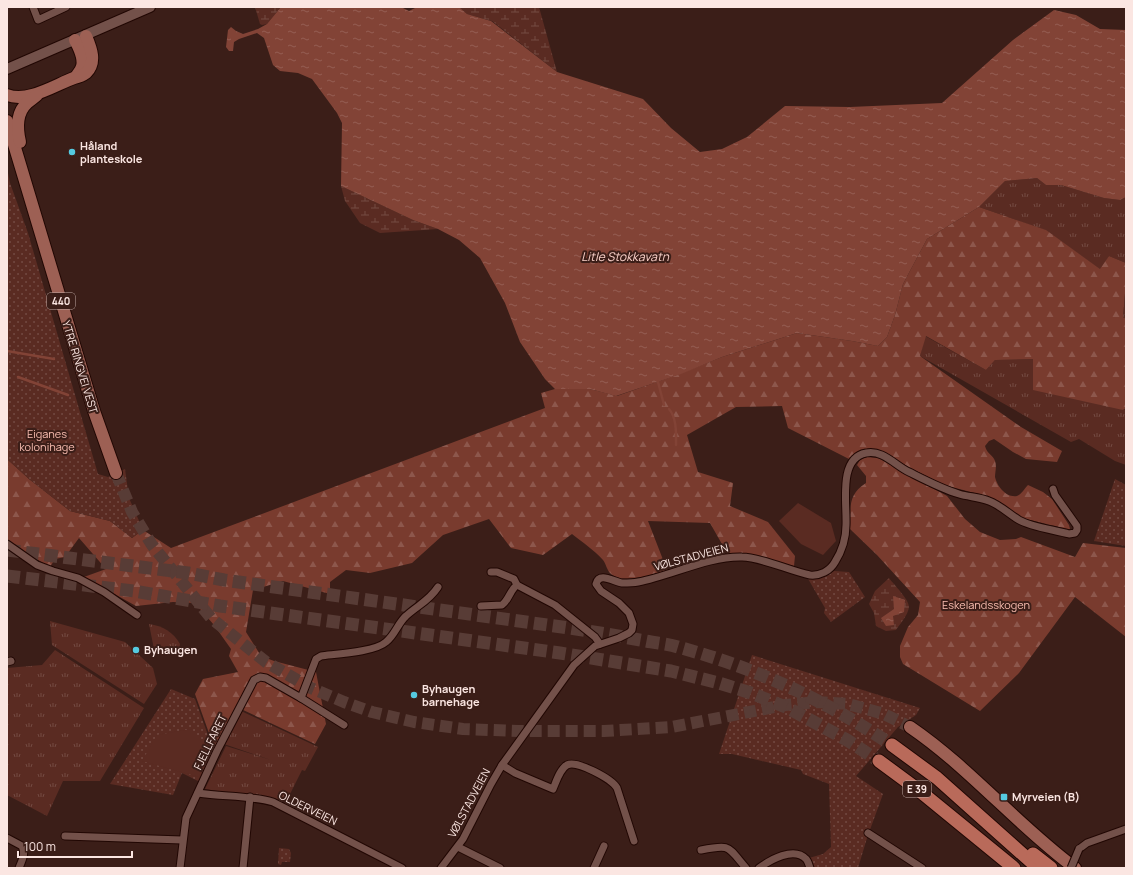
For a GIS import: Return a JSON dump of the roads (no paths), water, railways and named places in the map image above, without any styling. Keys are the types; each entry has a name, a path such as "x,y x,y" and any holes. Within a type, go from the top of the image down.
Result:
{"highway":[{"name":"E 39","path":"892,745 937,778 1038,868"},
{"name":"E 39","path":"879,761 921,792 1014,868"},
{"name":"E 39","path":"984,819 1001,826 1051,868"},
{"name":"E 39","path":"992,850 997,861 1004,868"}],"main road":[{"path":"10,68 150,7"},
{"name":"440","path":"7,96 20,97 40,93 75,78 81,70 83,63 80,38"},
{"name":"440","path":"30,198 31,182 18,136 18,121 22,109 40,93"},
{"name":"YTRE RINGVEI VEST","path":"8,126 91,404 116,473"},
{"path":"910,727 951,758 1020,821 1075,868"}],"street":[{"path":"33,7 38,20 66,7"},
{"name":"VØLSTADVEIEN","path":"441,868 458,847 470,828 491,784 502,766 574,665 591,649 600,644 620,638 630,633 633,624 630,616 626,609 598,588 596,584 599,578 605,578 622,583 635,582 658,577 719,559 742,557 810,575 820,574 829,569 839,557 844,542 846,525 846,485 849,467 856,457 868,452 878,454 908,472 954,492 990,501 1025,523 1069,534 1074,533 1077,530 1076,526 1055,495 1053,489"},
{"path":"7,544 37,565 53,572 78,578 104,592 137,615"},
{"path":"491,572 497,572 514,579 517,586 542,597 566,613 595,637 600,644"},
{"path":"481,606 502,605 507,601 513,589 517,586"},
{"path":"301,698 316,659 321,656 369,649 385,643 392,636 403,619 425,602 438,587"},
{"name":"FJELLFARET","path":"180,868 182,840 186,818 217,751 254,680 260,677 266,678 344,725"},
{"path":"502,766 553,789 564,768 572,764 577,764 607,778 615,785 618,791 634,841"},
{"name":"OLDERVEIEN","path":"198,793 250,797 262,799 282,806 402,868"},
{"path":"243,868 250,797"},
{"path":"1071,868 1079,849 1087,843 1126,829"},
{"path":"868,833 922,868"},
{"path":"65,836 182,840"},
{"path":"7,838 22,846 24,853 19,868"},
{"path":"594,868 604,846"},
{"path":"701,850 719,846 726,847 731,850 746,868"},
{"path":"458,847 500,868"},
{"path":"759,868 775,858 786,854 800,854 807,860 810,868"}],"water":[{"name":"Litle Stokkavatn","path":"281,7 401,7 409,11 417,7 459,7 467,14 491,21 557,72 643,99 671,128 700,152 722,149 747,137 785,106 850,107 942,103 1013,40 1054,10 1076,15 1100,29 1126,30 1126,197 1120,200 1104,198 1061,185 1046,185 1037,178 1005,181 979,207 927,239 903,284 895,315 887,337 878,346 797,333 722,357 681,374 616,396 590,389 555,389 545,379 520,342 505,303 480,258 459,240 438,229 413,220 341,186 342,123 337,113 312,79 298,73 280,71 273,65 264,38 257,33 234,42 233,51 229,51 226,47 228,30 231,27 243,34 258,29 267,24"},
{"path":"893,596 905,600 904,612 893,616 894,625 886,626 881,618 894,609"}],"waterway":[{"path":"7,351 54,359"},
{"path":"18,377 68,395"},
{"path":"658,382 664,405"},
{"path":"669,409 675,421 676,445"}],"tunnel":[{"path":"116,473 132,512 152,545 211,618 266,662 311,688 372,712 414,722 463,729 518,731 604,731 672,727 785,705 818,702 848,704 884,714 910,727"},
{"path":"7,550 188,573 224,580 572,629 670,645 707,655 762,675 789,687 841,714 892,745"},
{"path":"7,576 134,591 220,606 560,653 671,671 751,693 788,708 847,740 879,761"}],"place":[{"name":"Håland planteskole","path":"72,152"},
{"name":"Byhaugen","path":"136,650"},
{"name":"Byhaugen barnehage","path":"414,695"},
{"name":"Myrveien (B)","path":"1004,797"}],"park label":[{"name":"Eiganes kolonihage","path":"47,440"},
{"name":"Eskelandsskogen","path":"986,605"}]}
